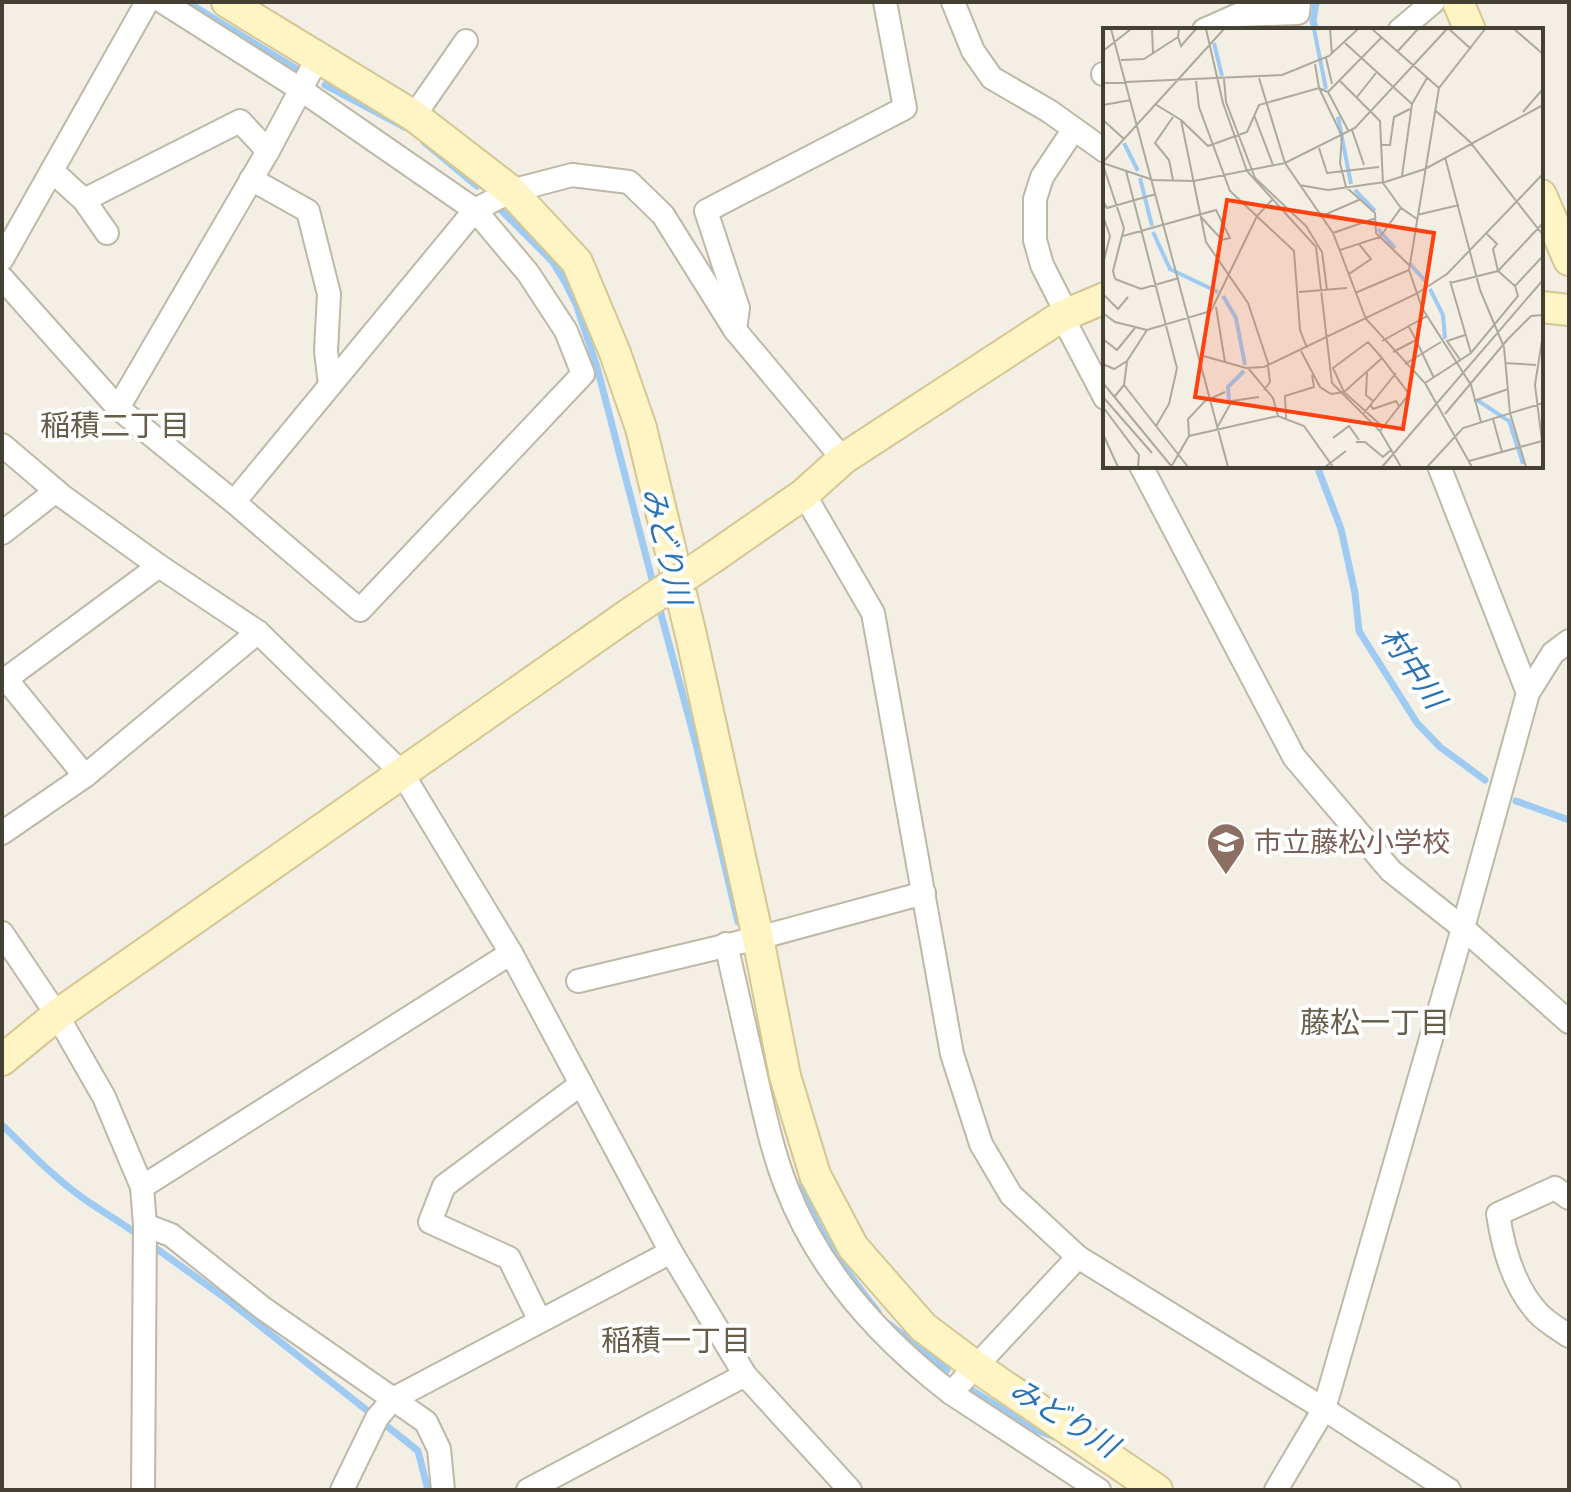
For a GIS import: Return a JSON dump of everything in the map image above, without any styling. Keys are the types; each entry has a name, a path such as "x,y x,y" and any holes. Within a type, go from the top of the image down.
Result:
{"street":[{"path":"2,259 147,2"},
{"path":"2,278 118,408 360,610 583,374 566,331 528,273 475,210 300,89 163,2"},
{"path":"227,2 414,116 511,191 577,262 615,353 641,428 691,635 785,1076 815,1175 853,1247 923,1327 1157,1490"},
{"path":"735,330 738,308 706,211 905,108 885,2"},
{"path":"953,2 973,51 992,78 1049,111 1103,150"},
{"path":"1209,28 1238,15 1298,13 1299,2"},
{"path":"1402,28 1433,2"},
{"path":"1458,2 1469,28"},
{"path":"414,116 466,41"},
{"path":"118,408 268,151 318,57"},
{"path":"84,200 240,121 268,151"},
{"path":"1074,129 1042,177 1035,199 1035,240 1042,265 1064,315 1103,394"},
{"path":"52,171 84,200 107,233"},
{"path":"234,502 475,210 511,191 572,175 629,182 663,215 735,330 843,459"},
{"path":"251,179 308,211 329,294 326,351 330,385"},
{"path":"1543,200 1569,260"},
{"path":"2,1060 57,1015 804,494 843,459 1064,315 1103,299"},
{"path":"1543,307 1569,310"},
{"path":"2,445 56,491 159,566 258,632 402,773 511,953 671,1252 745,1375 846,1489"},
{"path":"1142,468 1294,757 1391,871 1463,928 1569,1022"},
{"path":"1440,468 1528,693"},
{"path":"2,533 56,491"},
{"path":"804,494 873,613 952,1054 981,1144 1011,1195 1078,1257 1449,1490"},
{"path":"85,776 4,677 159,566"},
{"path":"2,833 85,776 258,632"},
{"path":"1276,1490 1324,1409 1528,693 1553,653 1569,641"},
{"path":"578,981 758,938 924,893"},
{"path":"2,933 57,1015 104,1097 142,1187 145,1225 143,1490"},
{"path":"726,944 766,1118 786,1186 830,1272 874,1324 933,1379 1099,1490"},
{"path":"142,1187 511,953"},
{"path":"540,1321 509,1258 430,1222 444,1186 581,1084"},
{"path":"1569,1198 1555,1188 1498,1214 1502,1239 1519,1285 1539,1314 1569,1336"},
{"path":"145,1225 171,1235 264,1309 426,1422 439,1449 443,1490"},
{"path":"342,1490 377,1418 393,1399 671,1252"},
{"path":"951,1393 1078,1257"},
{"path":"528,1490 745,1375"}],"waterway":[{"name":"みどり川","path":"187,2 298,70"},
{"name":"村中川","path":"1315,28 1313,22 1316,2"},
{"name":"みどり川","path":"325,85 404,127"},
{"name":"みどり川","path":"424,142 477,186"},
{"name":"みどり川","path":"499,208 552,261 576,304 597,367 654,587"},
{"name":"村中川","path":"1318,468 1341,529 1355,593 1359,631 1417,723 1440,747 1485,780"},
{"name":"みどり川","path":"658,603 696,744 738,922"},
{"name":"村中川","path":"1516,801 1569,820"},
{"path":"2,1125 64,1184 140,1236"},
{"name":"みどり川","path":"801,1175 821,1230 878,1312"},
{"path":"150,1244 225,1298 418,1451 428,1490"},
{"name":"みどり川","path":"889,1324 947,1370"},
{"name":"みどり川","path":"970,1389 1034,1429 1055,1437"}],"place":[{"name":"市立藤松小学校","path":"1226,876"}],"district":[{"name":"稲積二丁目","path":"115,426"},
{"name":"藤松一丁目","path":"1375,1023"},
{"name":"稲積一丁目","path":"676,1341"}]}
